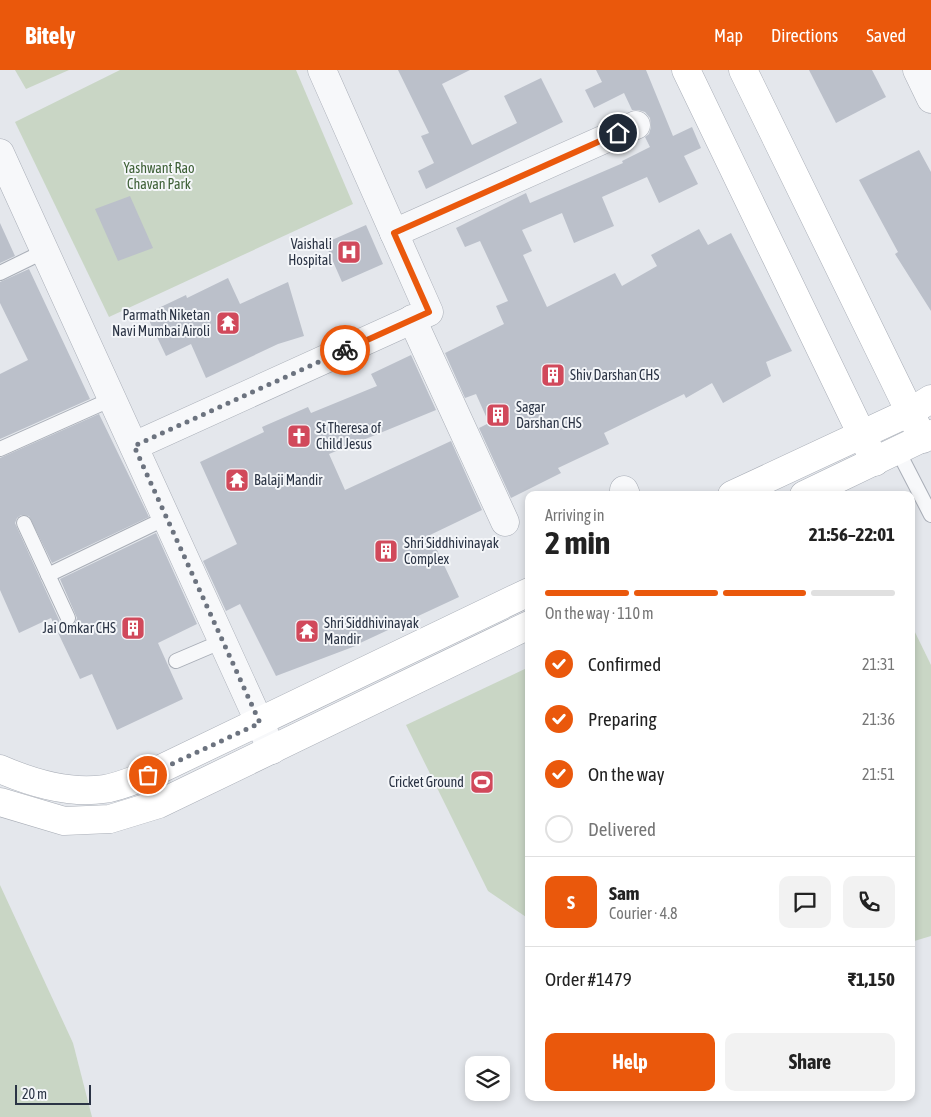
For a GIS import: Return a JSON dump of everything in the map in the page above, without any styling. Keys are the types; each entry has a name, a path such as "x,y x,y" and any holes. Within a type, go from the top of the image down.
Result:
{"street":[{"path":"134,446 429,312 322,70"},
{"path":"686,70 862,434 886,456"},
{"path":"743,70 920,405 927,437 812,491"},
{"path":"917,70 931,99"},
{"path":"394,233 636,125"},
{"path":"0,153 272,750"},
{"path":"412,320 505,522"},
{"path":"741,491 920,405"},
{"path":"0,769 18,777 67,790 105,789 148,775 260,723 525,594"},
{"path":"0,802 64,821 110,819 159,804 525,627"}],"lane":[{"path":"0,273 45,251"},
{"path":"0,449 112,399"},
{"path":"886,456 913,491"},
{"path":"915,494 931,515"},
{"path":"48,575 166,518"},
{"path":"24,523 68,618"},
{"path":"176,661 222,641"}],"green space":[{"path":"15,70 69,70 26,89"},
{"name":"Yashwant Rao Chavan Park","path":"120,70 296,70 353,204 109,317 15,122"},
{"path":"915,632 931,665 931,936 915,941"},
{"name":"Cricket Ground","path":"525,669 525,916 488,891 406,725"},
{"path":"0,885 73,1043 92,1117 0,1117"}],"building":[{"path":"398,70 470,70 442,84 472,145 517,123 504,96 541,78 563,122 426,189 418,171 434,163 421,136 429,133"},
{"path":"596,70 646,70 673,136 692,127 701,148 684,156 698,184 659,203 647,177 602,197 614,226 574,243 562,213 522,230 532,251 523,255 547,307 615,273 622,286 657,266 651,255 699,229 708,245 731,233 792,351 766,362 771,376 723,403 712,383 686,398 684,394 604,433 609,444 558,468 561,473 511,498 479,428 489,423 476,394 465,398 445,353 504,324 496,306 508,301 480,241 465,247 456,228 526,193 530,203 623,163 622,161 650,147 645,137 649,134 651,127 650,118 645,112 632,110 624,93 594,108 585,90 602,82"},
{"path":"809,70 872,70 886,97 836,123"},
{"path":"919,150 931,172 931,311 895,254 898,252 859,180"},
{"path":"130,196 153,248 118,261 95,209"},
{"path":"0,223 15,256 0,263"},
{"path":"366,225 383,264 342,282 325,243"},
{"path":"29,269 90,399 0,439 0,374 28,360 0,303 0,282"},
{"path":"228,278 240,304 288,282 304,336 278,344 206,378 191,344 166,356 146,314 186,295 187,298"},
{"path":"411,355 436,410 329,454 345,490 451,441 482,510 430,535 459,597 358,645 276,676 240,604 226,611 203,561 237,544 200,462 264,432 262,427 308,407 311,413 377,386 371,374"},
{"path":"99,414 149,517 52,563 29,516 21,515 15,523 60,622 68,627 75,623 77,618 60,579 156,533 197,624 158,643 183,699 117,730 92,674 80,679 51,618 19,633 0,590 0,458"}],"way so far":[{"path":"148,775 260,723 134,446 345,350"}],"place":[{"name":"Vaishali Hospital","path":"349,252"},
{"name":"Parmath Niketan Navi Mumbai Airoli","path":"228,323"},
{"name":"Shiv Darshan CHS","path":"553,375"},
{"name":"Sagar Darshan CHS","path":"498,415"},
{"name":"St Theresa of Child Jesus","path":"299,436"},
{"name":"Balaji Mandir","path":"237,480"},
{"name":"Shri Siddhivinayak Complex","path":"386,551"},
{"name":"Jai Omkar CHS","path":"133,628"},
{"name":"Shri Siddhivinayak Mandir","path":"307,631"},
{"name":"Cricket Ground","path":"482,782"}],"route":[{"path":"345,350 429,312 394,233 618,133"}]}
